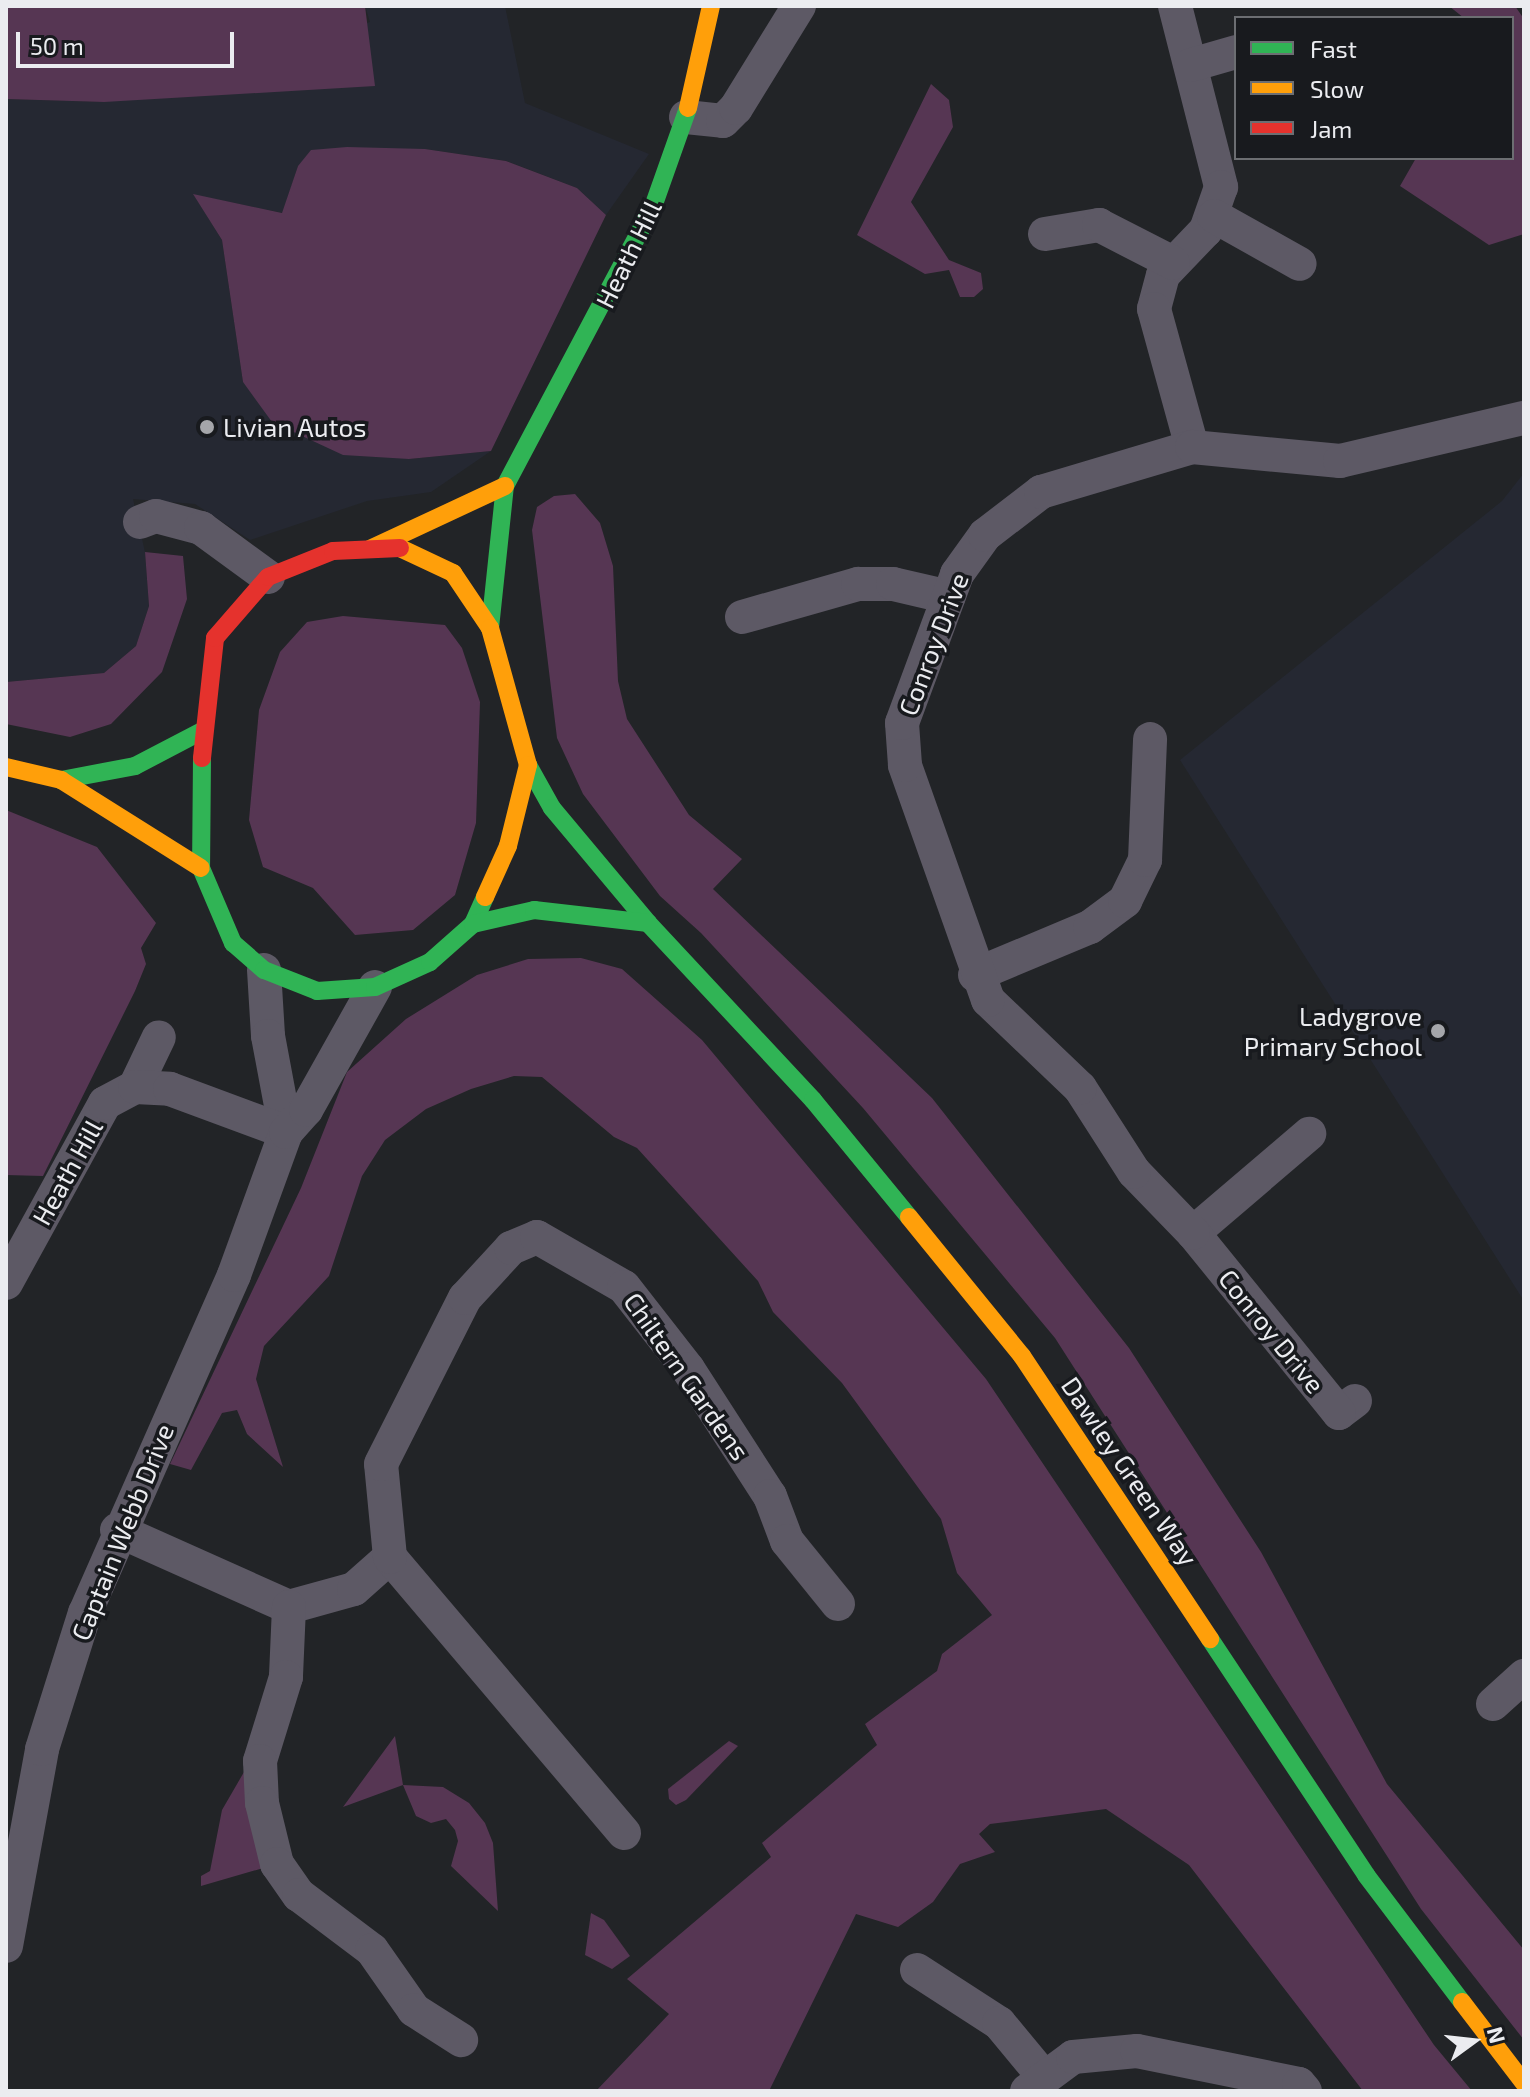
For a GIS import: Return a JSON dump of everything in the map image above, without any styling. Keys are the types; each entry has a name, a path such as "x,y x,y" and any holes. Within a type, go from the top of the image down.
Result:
{"main road":[{"name":"Heath Hill","path":"490,628 505,486 653,207 686,117 711,6"},
{"path":"369,549 505,486"},
{"path":"490,628 453,573 400,548 369,549 333,551 268,577 215,638 198,796 201,868 233,943 264,970 317,991 375,987 430,962 473,924 508,846 528,765"},
{"name":"Dawley Green Way","path":"490,628 528,765 552,808 648,923 813,1100 1022,1356 1366,1875 1524,2083"},
{"path":"61,780 135,766 204,730"},
{"path":"6,767 61,780 201,868"},
{"path":"473,924 534,910 648,923"}],"street":[{"path":"686,117 723,121 736,108 799,6"},
{"path":"1175,6 1219,167 1220,202 1214,216 1159,283 1154,309 1192,447"},
{"path":"1191,65 1234,53"},
{"path":"1214,216 1300,264"},
{"path":"1045,234 1099,225 1173,263"},
{"name":"Conroy Drive","path":"1355,1401 1339,1413 1193,1233 1134,1172 1080,1088 1006,1022 975,975 900,744 902,723 949,597 969,554 1019,505 1063,482 1192,447 1340,461 1524,418"},
{"path":"140,522 156,516 201,528 268,577"},
{"path":"742,617 858,584 893,584 949,597"},
{"path":"975,975 1090,927 1125,901 1145,860 1150,739"},
{"path":"264,970 268,1036 286,1132"},
{"name":"Captain Webb Drive","path":"6,1946 42,1749 85,1613 117,1530 234,1275 286,1132 306,1110 375,987"},
{"path":"159,1037 135,1087 170,1089 286,1132"},
{"name":"Heath Hill","path":"6,1283 105,1103 135,1087"},
{"path":"1193,1233 1309,1134"},
{"name":"Chiltern Gardens","path":"390,1557 381,1464 465,1298 511,1248 537,1237 624,1287 688,1369 770,1496 787,1541 838,1604"},
{"path":"117,1530 289,1607 354,1589 390,1557 624,1833"},
{"path":"289,1607 286,1677 260,1761 262,1803 277,1864 299,1895 372,1950 414,2010 461,2040"},
{"path":"1493,1704 1524,1676"},
{"path":"917,1970 999,2023 1035,2084 1073,2057 1137,2051 1299,2084 1305,2091"}],"shaded area":[{"path":"6,6 365,6 375,86 104,102 6,99"},
{"path":"365,6 505,6 525,103 649,154 606,215 577,188 507,161 425,149 298,166 283,213 194,195 222,240 243,382 409,459 491,451 431,492 367,501 250,540 195,504 133,499 145,552 149,606 136,646 104,673 6,682 6,99 104,102 370,22"},
{"path":"1449,6 1515,6 1524,19 1524,234 1489,245 1400,186 1415,160 1514,160 1514,16 1462,16"},
{"path":"931,84 949,100 953,127 911,202 949,260 981,273 983,289 974,297 960,297 949,270 925,274 857,235"},
{"path":"347,147 425,149 506,161 577,188 606,215 491,451 409,459 343,455 272,422 243,382 222,240 193,194 282,213 298,166 311,150"},
{"name":"Ladygrove Primary School","path":"1524,473 1524,1301 1180,760 1502,501"},
{"path":"575,494 600,523 613,566 618,681 627,719 689,815 742,859 713,889 932,1098 1129,1348 1261,1552 1387,1784 1524,1950 1524,2040 1421,1909 1055,1338 863,1108 701,933 660,896 583,794 557,738 532,530 537,507 554,496"},
{"path":"145,552 183,556 187,599 162,672 111,724 70,737 6,724 6,682 104,673 136,646 149,606"},
{"path":"343,616 445,625 462,648 480,702 476,823 455,895 413,930 355,935 313,888 263,867 249,820 259,710 280,652 307,622"},
{"path":"6,810 97,847 156,923 141,948 146,964 135,991 43,1176 6,1175"},
{"path":"581,958 622,969 702,1040 986,1379 1434,2045 1472,2091 1363,2091 1189,1865 1106,1809 990,1824 979,1834 995,1852 960,1864 933,1902 898,1927 856,1914 769,2091 596,2091 669,2014 627,1979 771,1857 762,1843 877,1745 865,1724 937,1671 942,1654 992,1615 957,1573 941,1519 842,1383 773,1312 758,1281 637,1148 614,1137 542,1077 514,1076 471,1089 426,1109 385,1140 362,1176 329,1276 264,1346 256,1379 283,1467 247,1434 237,1410 222,1413 191,1470 170,1464 301,1188 347,1072 406,1019 477,975 528,959"},
{"path":"395,1736 403,1785 343,1807"},
{"path":"729,1741 738,1746 686,1800 676,1805 669,1799 668,1789"},
{"path":"244,1772 277,1864 201,1886 201,1876 210,1871 222,1810"},
{"path":"403,1785 443,1787 469,1803 485,1823 493,1843 498,1911 451,1866 458,1841 455,1830 446,1819 431,1823 416,1816"},
{"path":"591,1913 604,1920 630,1956 612,1969 585,1955"}],"traffic: fast":[{"path":"490,628 505,486 653,207 688,108"},
{"path":"61,780 135,766 204,730"},
{"path":"202,758 201,868 233,943 264,970 317,991 375,987 430,962 473,924 485,897"},
{"path":"528,765 552,808 648,923 813,1100 909,1217"},
{"path":"473,924 534,910 648,923"},
{"path":"1210,1639 1366,1875 1462,2002"}],"traffic: slow":[{"path":"688,108 711,6"},
{"path":"370,549 505,486"},
{"path":"400,548 453,573 490,628 528,765 508,846 485,897"},
{"path":"6,767 61,780 201,868"},
{"path":"909,1217 1022,1356 1210,1639"},
{"path":"1462,2002 1524,2083"}],"traffic: jam":[{"path":"202,758 215,638 268,577 333,551 400,548"}],"place":[{"name":"Livian Autos","path":"207,427"},
{"name":"Ladygrove Primary School","path":"1438,1031"}]}
